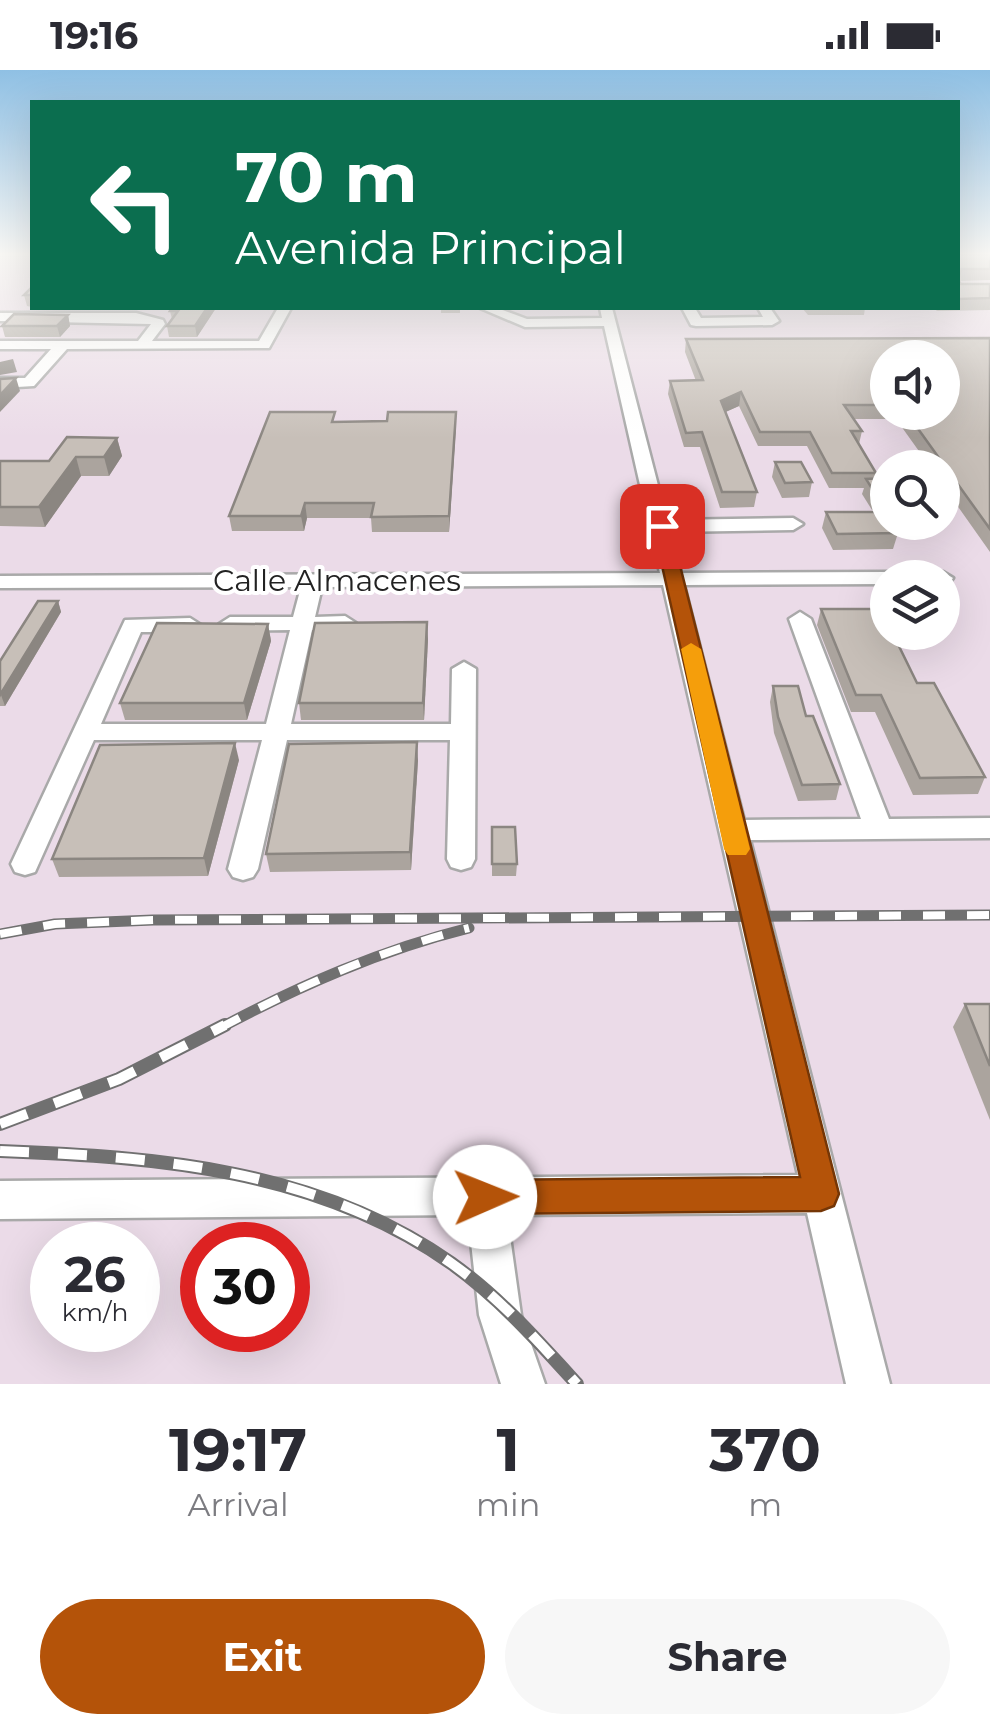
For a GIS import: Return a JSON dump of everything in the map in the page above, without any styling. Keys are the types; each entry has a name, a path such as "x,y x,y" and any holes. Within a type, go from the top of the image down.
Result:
{"street":[{"path":"0,345 264,345 280,315"},
{"path":"506,315 525,322 604,315"},
{"path":"608,315 868,1384"},
{"path":"693,315 696,322 772,321 769,315"},
{"path":"0,317 156,320 158,324 142,345"},
{"path":"0,383 29,383 63,345"},
{"path":"662,526 793,524"},
{"name":"Calle Almacenes","path":"0,582 870,578"},
{"path":"243,868 313,580"},
{"path":"800,620 879,829"},
{"path":"26,864 133,625 377,623"},
{"path":"461,859 464,669"},
{"path":"85,732 462,732"},
{"path":"732,830 990,828"},
{"path":"0,1200 821,1194"},
{"path":"485,1197 500,1315 522,1384"}],"shaded area":[{"path":"0,315 990,315 990,1384 0,1384"}],"building":[{"path":"13,315 68,315 57,326 2,326"},
{"path":"175,315 202,315 195,326 167,326"},
{"path":"990,338 990,529 960,487 960,450 933,450 919,430 960,430 960,340 870,340 870,405 844,405 862,431 851,431 870,463 870,473 832,473 810,432 760,432 741,392 721,401 757,492 722,492 702,432 686,433 670,381 703,380 686,339"},
{"path":"16,378 0,395 0,379"},
{"path":"270,412 335,412 332,422 387,421 388,412 456,412 449,516 371,517 374,503 305,503 301,516 229,516"},
{"path":"67,437 117,438 104,457 76,457 39,507 0,507 0,461 49,461"},
{"path":"775,462 801,462 812,482 785,483"},
{"path":"826,512 870,512 870,533 837,534"},
{"path":"38,601 58,601 0,695 0,661"},
{"path":"821,609 870,609 870,650 901,650 917,683 934,683 985,777 920,778 881,695 856,695"},
{"path":"427,622 423,703 299,703 315,623"},
{"path":"157,623 268,624 244,703 120,703"},
{"path":"773,686 798,686 806,716 813,716 840,784 802,785 778,717"},
{"path":"417,742 410,852 266,854 289,744"},
{"path":"235,743 204,858 52,859 100,745"},
{"path":"492,827 515,827 517,864 492,864"},
{"path":"965,1004 990,1004 990,1066"}],"railway":[{"path":"0,934 55,924 153,920 990,915"},
{"path":"220,1028 342,970 469,928"},
{"path":"0,1124 119,1079 225,1025"},
{"path":"0,1151 177,1164 291,1188 346,1207 400,1231 469,1276 577,1384"}],"slow traffic":[{"path":"691,649 737,849"}],"route":[{"path":"485,1197 821,1194 662,526"}]}
